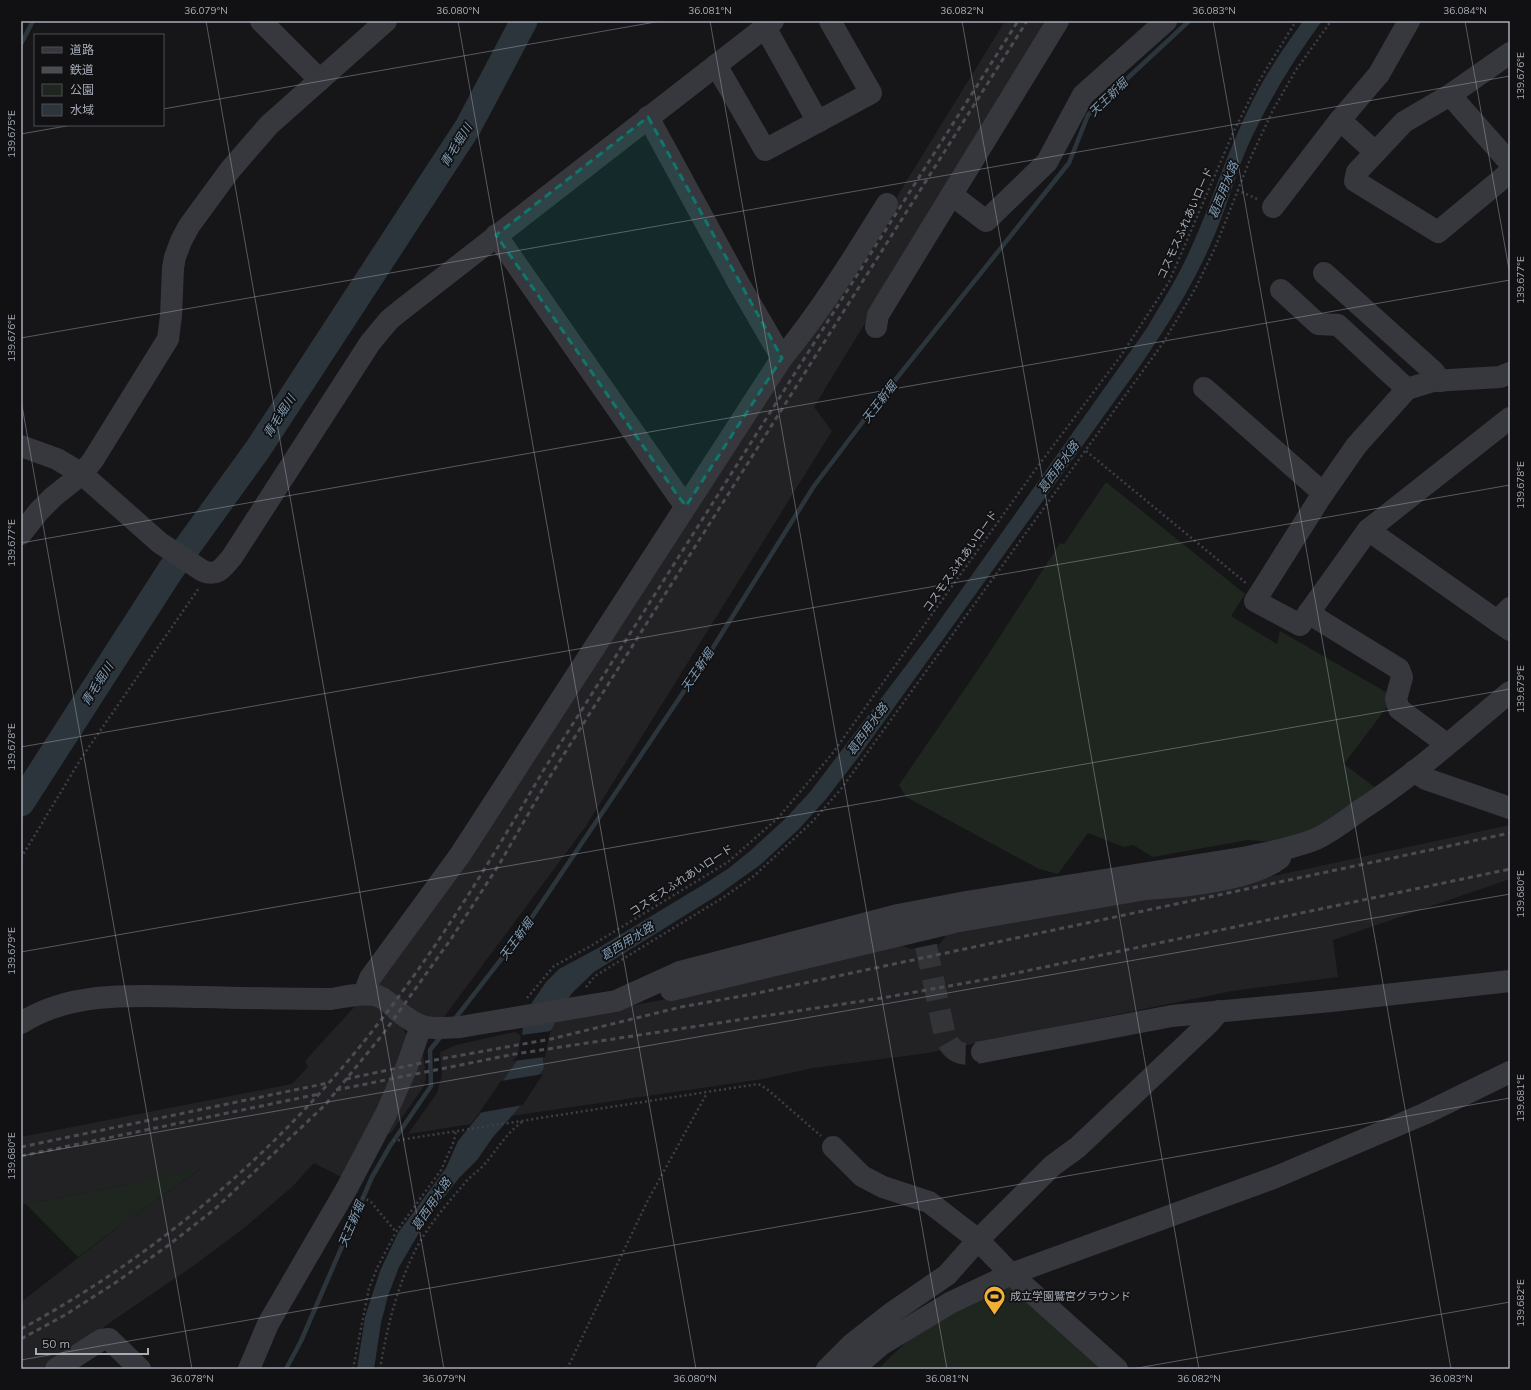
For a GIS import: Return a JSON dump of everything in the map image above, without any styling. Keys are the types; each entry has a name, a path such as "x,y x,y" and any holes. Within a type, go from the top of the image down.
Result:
{"street":[{"path":"261,21 320,80"},
{"path":"21,534 39,511 53,497 82,474 94,460 168,339 172,316 173,268 180,241 189,226 230,170 269,125 386,21"},
{"path":"716,65 765,150 871,94 830,21"},
{"path":"876,327 878,315 1058,21"},
{"path":"952,194 986,221 1047,162 1083,95 1166,21"},
{"path":"1273,207 1340,120 1379,74 1409,21"},
{"path":"21,446 57,459 82,474 160,543 206,572 216,572 222,569 232,556 370,343 394,315 769,24 818,122"},
{"path":"1510,53 1450,95 1404,122 1356,172 1356,181 1438,232 1510,172"},
{"path":"1450,95 1510,163"},
{"path":"648,117 739,284 782,358"},
{"path":"1340,120 1375,152"},
{"path":"364,994 370,978 460,855 782,358 802,334 862,245 887,204"},
{"path":"496,235 686,506"},
{"path":"1324,273 1434,372 1440,381"},
{"path":"1281,290 1318,324 1338,325 1407,389"},
{"path":"1510,373 1500,377 1432,381 1407,389 1356,446 1323,493 1258,598 1300,625 1368,530 1510,418"},
{"path":"1204,388 1323,493"},
{"path":"1368,530 1506,620"},
{"path":"1309,612 1399,669 1402,677 1396,699 1399,709 1446,745"},
{"path":"21,1023 32,1016 66,1003 113,996 331,999 364,994 379,996 414,1023 428,1027 460,1027 523,1010 572,1008 616,1001 680,972 898,915 966,902 1248,856 1294,847 1316,839 1330,831 1376,800 1414,771 1510,692"},
{"path":"1414,771 1426,778 1510,808"},
{"path":"630,995 651,995 924,938 955,922 1146,889 1176,887 1242,876 1275,862 1294,847"},
{"path":"1146,889 1173,878 1184,866"},
{"path":"982,1052 1172,1016 1510,981"},
{"path":"827,1369 851,1345 894,1312 947,1275 978,1240 1052,1166 1084,1142 1210,1022 1219,1011"},
{"path":"1172,1016 1187,1044"},
{"path":"249,1369 268,1324 347,1188 386,1114 407,1066 428,1027"},
{"path":"853,1369 882,1344 950,1303 1012,1274 1276,1177 1424,1114 1510,1072"},
{"path":"833,1147 862,1176 883,1187 929,1202 978,1240 1012,1274 1117,1369"},
{"path":"56,1369 101,1340 109,1339 140,1369"}],"path":[{"name":"コスモスふれあいロード","path":"523,1010 537,985 554,966 590,947 728,862 778,818 832,754 1038,466 1120,357 1169,282 1233,133 1259,82 1296,21"},
{"path":"572,1008 594,976 730,893 754,876 812,822 841,789 1163,343 1195,289 1215,248 1237,190 1273,110 1296,70 1331,21"},
{"path":"1237,190 1252,195"},
{"path":"1086,451 1258,598"},
{"path":"21,858 82,757 206,572"},
{"path":"406,1138 522,1122 758,1084 767,1089 833,1147"},
{"path":"567,1369 648,1200 707,1093"},
{"path":"380,1369 385,1336 393,1305 398,1288 414,1252 432,1224 465,1182 482,1167 511,1129 522,1122"},
{"path":"353,1369 369,1288 396,1232 441,1170 454,1141 456,1131"},
{"path":"358,1195 371,1202 396,1232"}],"highlighted area":[{"path":"648,117 782,358 686,506 678,496 496,235"}],"shaded area":[{"path":"1005,21 1049,21 814,407 832,431 586,826 441,1021 414,1014 378,989 376,978 893,203"},
{"path":"1510,825 1510,879 1333,940 1338,977 1232,991 928,1053 813,1068 763,1079 511,1116 518,1109 544,1068 543,1059 548,1032 558,1019 683,996 891,944 910,949 940,944 946,935 1250,881"},
{"path":"361,1004 377,1005 398,1019 408,1037 408,1048 345,1179 314,1163 292,1187 244,1228 193,1266 105,1326 98,1335 40,1369 21,1369 21,1302 127,1220 200,1169 107,1189 21,1205 21,1137 292,1084 308,1067 305,1061 355,1006"},
{"path":"515,1032 523,1037 520,1056 503,1082 471,1124 408,1134 437,1093 442,1076 440,1052 456,1045"},
{"path":"423,1053 426,1078 424,1086 391,1133 381,1136 417,1054"}],"green space":[{"path":"1106,482 1245,594 1231,616 1277,644 1280,631 1391,695 1390,703 1344,764 1377,789 1311,833 1272,842 1248,840 1153,857 1133,845 1124,847 1088,833 1058,874 1039,869 906,797 899,785 986,658 1060,543 1064,544"},
{"path":"201,1168 127,1220 78,1257 26,1204 107,1189"},
{"name":"成立学園鷲宮グラウンド","path":"1004,1283 1015,1285 1108,1369 878,1369 922,1327"}],"water":[{"name":"葛西用水路","path":"1303,21 1322,21 1292,64 1266,110 1245,152 1220,223 1200,268 1163,332 1142,363 857,759 826,799 799,829 760,865 718,895 594,972 573,992 565,1003 552,1029 548,1032 543,1059 544,1068 518,1109 493,1137 477,1160 459,1178 427,1219 399,1267 388,1296 381,1323 374,1369 357,1369 365,1317 380,1271 398,1233 446,1168 458,1141 480,1114 520,1056 523,1026 531,1004 546,982 559,969 600,947 729,868 785,819 810,792 930,634 1147,328 1181,269 1199,230 1236,137 1253,100 1276,59"}],"pier":[{"path":"552,1031 550,1033 545,1057 513,1061 518,1055 521,1035"},
{"path":"543,1074 523,1105 479,1113 501,1081"}],"waterway":[{"path":"21,44 33,21"},
{"name":"青毛堀川","path":"21,803 170,571 258,449 468,127 524,21"},
{"name":"天王新堀","path":"454,1020 520,935 709,654 814,486 880,399 1069,163 1088,115 1189,21"},
{"name":"天王新堀","path":"286,1369 301,1341 372,1177 390,1146 431,1086 430,1050 442,1035"}],"tunnel":[{"path":"926,946 945,1036 948,1043 955,1051 959,1053 969,1054 982,1052"}],"railway":[{"path":"21,1329 73,1299 124,1266 219,1192 264,1151 306,1108 346,1063 384,1016 406,987 468,896 543,771 1018,21"},
{"path":"21,1339 65,1315 118,1281 166,1247 215,1209 325,1105 383,1034 451,939 500,863 549,778 1027,21"},
{"path":"346,1079 440,1059 551,1039 681,1007 753,994 1510,833"},
{"path":"336,1090 515,1054 882,998 988,979 1510,869"},
{"path":"21,1147 328,1083"},
{"path":"21,1156 319,1094"}],"place":[{"name":"成立学園鷲宮グラウンド","path":"995,1316"}]}
